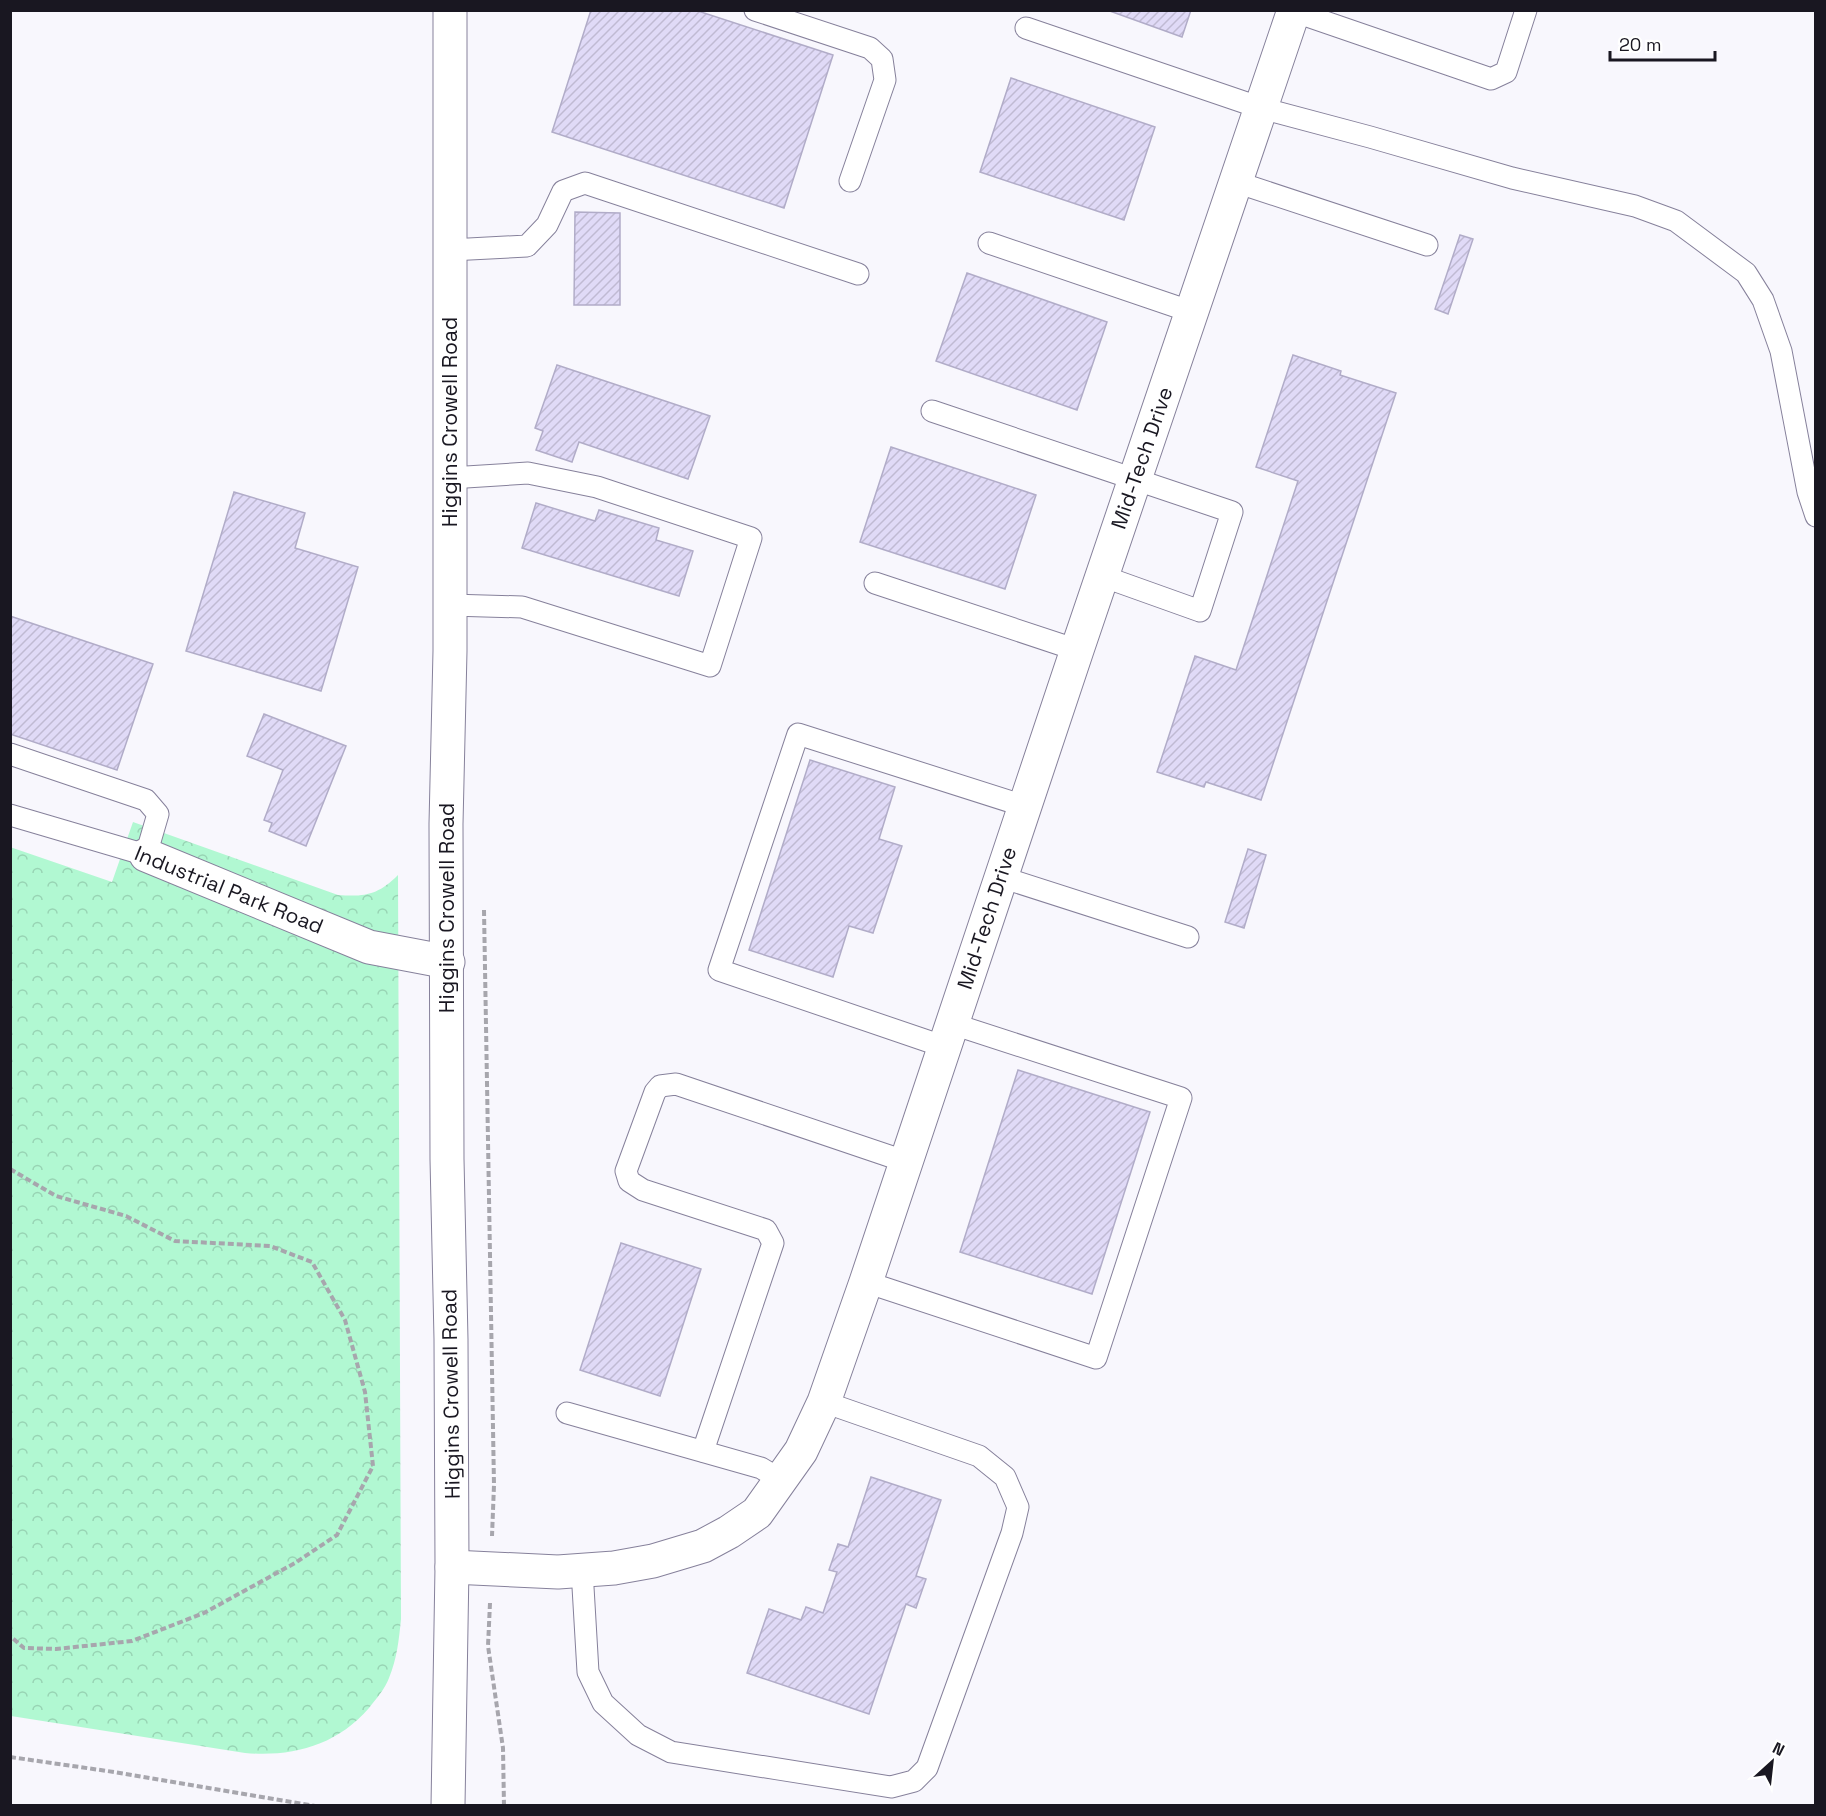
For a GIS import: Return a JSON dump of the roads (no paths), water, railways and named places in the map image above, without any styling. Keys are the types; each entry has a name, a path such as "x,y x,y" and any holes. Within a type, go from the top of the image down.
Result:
{"street":[{"name":"Higgins Crowell Road","path":"448,1806 452,1567 452,1350 447,1159 450,10"},
{"name":"Mid-Tech Drive","path":"452,1567 558,1572 614,1568 654,1561 703,1546 758,1513 801,1451 824,1402 866,1282 1024,806 1294,11"},
{"name":"Industrial Park Road","path":"146,855 369,947 448,962"}],"lane":[{"path":"755,10 870,48 882,59 885,80 850,181"},
{"path":"1294,11 1491,79 1506,72 1526,10"},
{"path":"1026,28 1261,108 1370,136 1512,178 1635,206 1676,221 1746,273 1763,300 1781,351 1808,492 1815,516"},
{"path":"1236,182 1427,245"},
{"path":"450,250 527,246 546,225 563,190 585,183 858,274"},
{"path":"989,243 1192,312"},
{"path":"932,411 1232,512 1200,611 1102,576"},
{"path":"450,478 528,473 597,487 751,538 710,666 522,607 450,605"},
{"path":"875,583 1077,650"},
{"path":"866,1282 1096,1359 1181,1098 949,1036 719,970 798,734 1024,806"},
{"path":"10,754 146,800 158,814 146,855"},
{"name":"Industrial Park Road","path":"10,815 146,855"},
{"path":"1001,877 1188,937"},
{"path":"703,1451 773,1243 766,1230 643,1190 628,1182 626,1171 655,1092 660,1086 676,1084 907,1162"},
{"path":"582,1570 588,1672 603,1703 638,1735 671,1752 891,1787 914,1781 927,1768 1012,1533 1018,1507 1005,1477 978,1456 824,1402"},
{"path":"567,1413 761,1468 781,1480"}]}
